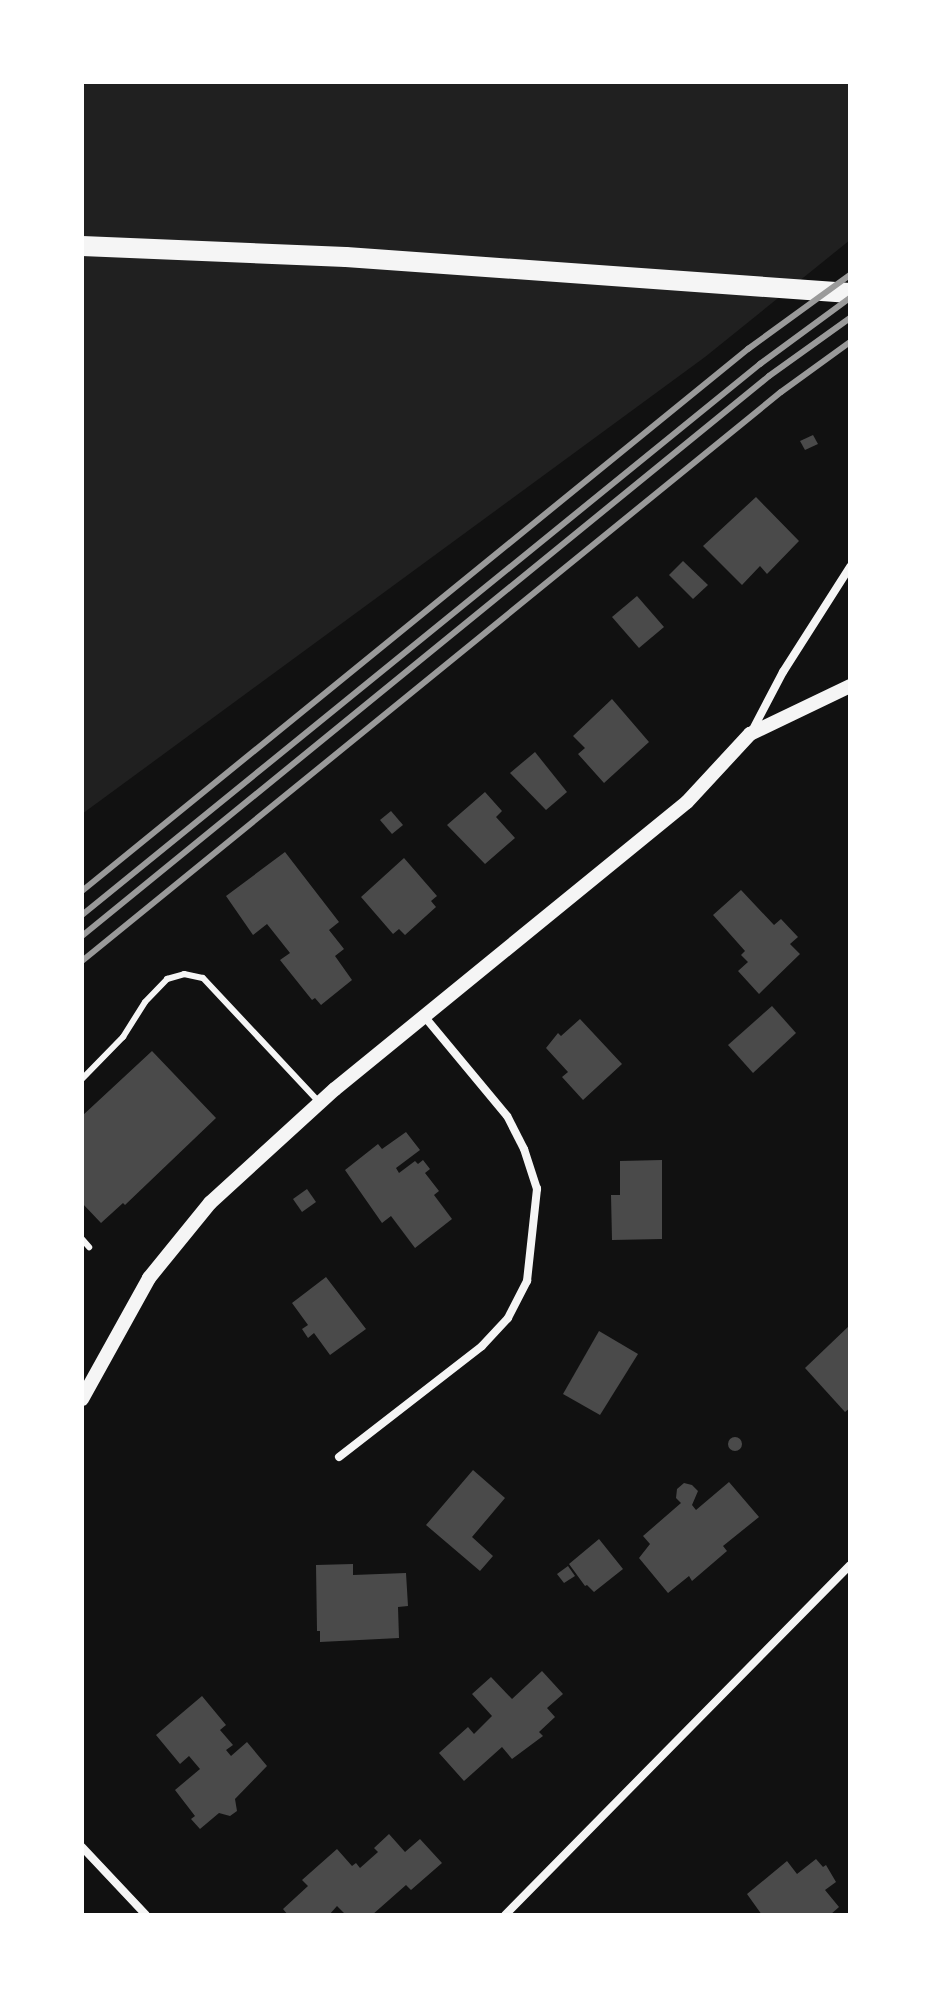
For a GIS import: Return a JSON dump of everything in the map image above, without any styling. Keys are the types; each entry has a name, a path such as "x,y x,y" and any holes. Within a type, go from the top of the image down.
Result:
{"main road":[{"path":"82,246 346,257 850,293"}],"street":[{"path":"82,1399 149,1278 210,1203 320,1103 687,802 750,734 783,672 850,567"},
{"path":"750,734 850,686"},
{"path":"339,1457 482,1346 508,1318 527,1281 537,1189 524,1149 507,1116 424,1016"},
{"path":"505,1915 850,1565"},
{"path":"82,1847 146,1915"}],"lane":[{"path":"82,1079 123,1037 145,1002 167,979 184,974 203,978 320,1103"},
{"path":"82,1239 89,1247"}],"shaded area":[{"path":"95,82 850,82 850,240 705,357 82,814 82,85"}],"building":[{"path":"813,435 818,444 805,450 800,441"},
{"path":"756,497 799,541 767,574 760,566 742,585 703,546"},
{"path":"683,561 708,585 693,599 669,575"},
{"path":"637,596 664,627 639,648 612,617"},
{"path":"612,699 649,742 604,783 578,754 585,748 573,736"},
{"path":"535,752 567,792 546,810 510,773"},
{"path":"485,792 502,811 496,817 515,838 485,864 447,825"},
{"path":"391,811 403,825 392,834 380,820"},
{"path":"285,852 339,922 329,930 344,949 335,956 352,980 321,1005 315,998 312,1000 280,960 290,953 267,924 253,935 226,896"},
{"path":"404,858 437,896 431,901 436,907 405,935 399,929 393,934 361,897"},
{"path":"741,890 774,925 781,919 798,937 790,944 800,954 759,994 738,971 748,962 741,955 745,951 713,915"},
{"path":"772,1006 796,1033 753,1073 728,1045"},
{"path":"580,1019 622,1064 583,1100 562,1077 568,1072 546,1048 558,1033 561,1036"},
{"path":"152,1051 216,1118 125,1205 123,1203 101,1223 82,1203 82,1116"},
{"path":"406,1132 420,1150 396,1168 399,1173 415,1161 418,1164 423,1160 430,1169 425,1173 439,1191 434,1195 452,1219 415,1248 391,1216 382,1223 345,1170 378,1144 382,1149"},
{"path":"662,1160 662,1239 612,1240 611,1195 620,1195 620,1161"},
{"path":"307,1189 316,1202 302,1212 293,1199"},
{"path":"326,1277 366,1329 330,1355 314,1333 308,1338 302,1329 308,1325 292,1303"},
{"path":"850,1325 850,1408 845,1412 805,1368"},
{"path":"599,1331 638,1354 600,1415 563,1394"},
{"path":"735,1437 742,1444 735,1451 728,1444"},
{"path":"473,1470 505,1498 472,1537 493,1556 480,1571 426,1525"},
{"path":"729,1482 759,1517 723,1546 727,1551 692,1581 689,1576 668,1593 639,1558 650,1544 643,1536 681,1503 676,1498 677,1489 684,1483 698,1491 692,1505 696,1510"},
{"path":"599,1539 623,1569 594,1592 585,1586 569,1564"},
{"path":"353,1564 353,1575 406,1573 408,1606 398,1607 399,1638 320,1642 320,1631 317,1631 316,1565"},
{"path":"568,1566 575,1576 564,1583 557,1574"},
{"path":"542,1671 563,1694 547,1708 555,1717 539,1732 543,1736 512,1759 502,1747 464,1781 439,1753 468,1727 474,1734 492,1716 472,1694 491,1677 512,1699"},
{"path":"202,1696 226,1725 220,1730 233,1745 226,1750 231,1756 247,1742 267,1766 235,1799 237,1811 230,1816 219,1813 200,1829 191,1819 195,1816 175,1790 200,1769 189,1756 180,1764 156,1735"},
{"path":"389,1834 405,1852 420,1839 442,1863 411,1890 406,1885 372,1915 346,1915 337,1906 329,1915 288,1915 283,1909 308,1886 302,1880 337,1849 352,1866 356,1863 360,1868 378,1852 374,1848"},
{"path":"816,1859 823,1867 826,1865 836,1882 825,1890 839,1907 830,1915 762,1915 747,1894 787,1861 797,1874"}],"railway":[{"path":"82,891 748,349 850,275"},
{"path":"82,915 760,364 850,298"},
{"path":"82,936 769,376 850,318"},
{"path":"82,961 781,392 850,342"}]}
